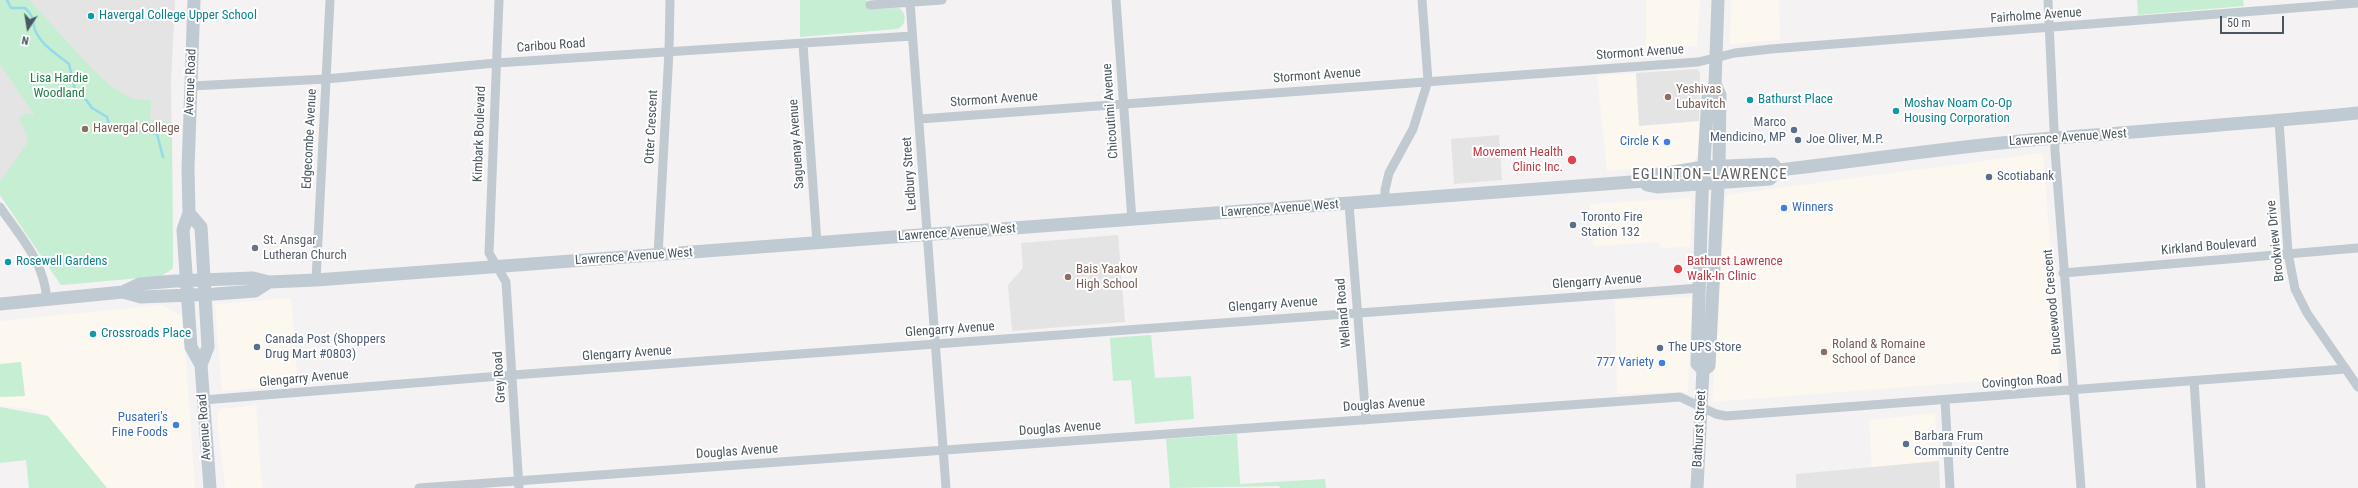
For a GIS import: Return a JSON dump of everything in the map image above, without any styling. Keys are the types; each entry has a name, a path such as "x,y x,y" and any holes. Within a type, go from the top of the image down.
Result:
{"main road":[{"name":"Avenue Road","path":"194,0 188,169 189,213 183,230 191,347 202,365"},
{"name":"Bathurst Street","path":"1697,488 1703,370 1697,364 1703,184 1708,97 1715,84 1718,0"},
{"name":"Bathurst Street","path":"1703,370 1709,366 1719,166 1720,95 1715,84"},
{"name":"Lawrence Avenue West","path":"123,292 141,297 188,295 204,288 253,278 269,282 316,280 1645,181 1652,187 1770,179 1778,170 2054,138 2279,122 2358,113"},
{"name":"Lawrence Avenue West","path":"1645,181 1649,176 1704,167 1773,164 1778,170"},
{"name":"Avenue Road","path":"189,213 201,227 208,347 202,365 203,400 210,488"},
{"name":"Lawrence Avenue West","path":"0,304 123,292 140,284 187,281 204,288"}],"street":[{"name":"Edgecombe Avenue","path":"316,280 330,0"},
{"name":"Kimbark Boulevard","path":"497,267 488,253 499,0"},
{"name":"Otter Crescent","path":"658,255 669,51 670,0"},
{"path":"870,4 942,0"},
{"name":"Chicoutimi Avenue","path":"1116,0 1125,104 1132,220"},
{"path":"1385,201 1385,190 1389,173 1413,129 1428,81 1422,0"},
{"name":"Brucewood Crescent","path":"2048,0 2054,138 2081,488"},
{"name":"Ledbury Street","path":"910,2 920,119 946,488"},
{"name":"Fairholme Avenue","path":"1716,57 1771,49 2050,28 2307,3 2358,3"},
{"name":"Caribou Road","path":"192,86 326,79 496,63 912,36"},
{"name":"Saguenay Avenue","path":"803,44 817,243"},
{"name":"Stormont Avenue","path":"920,119 1692,62 1716,57"},
{"name":"Brookview Drive","path":"2279,122 2288,253 2295,289 2307,313 2358,387"},
{"name":"Welland Road","path":"1349,204 1366,420"},
{"path":"0,208 40,267 45,282 47,300"},
{"name":"Kirkland Boulevard","path":"2064,273 2358,248"},
{"name":"Grey Road","path":"497,267 506,282 519,484"},
{"name":"Glengarry Avenue","path":"203,400 513,375 1700,288"},
{"name":"Covington Road","path":"1701,406 1716,414 1726,416 2194,382 2346,369"},
{"path":"2194,382 2201,488"},
{"name":"Douglas Avenue","path":"419,488 519,484 943,450 1680,397 1701,406"},
{"path":"1945,400 1950,488"}],"shaded area":[{"name":"Havergal College","path":"0,0 175,0 171,82 173,268 168,272 161,276 61,285 0,195"},
{"path":"1646,0 1700,0 1697,46 1646,48"},
{"path":"1731,0 1779,0 1780,40 1730,44"},
{"name":"Yeshivas Lubavitch","path":"1697,69 1700,72 1699,121 1639,126 1636,73"},
{"path":"1636,73 1639,126 1699,121 1698,155 1692,164 1607,171 1597,76"},
{"path":"1499,135 1502,180 1454,184 1451,139"},
{"path":"2043,153 2060,375 1712,402 1726,195"},
{"path":"1689,198 1692,201 1690,247 1660,248 1659,242 1593,246 1590,204"},
{"name":"Bais Yaakov High School","path":"1118,235 1125,322 1012,331 1008,285 1023,268 1021,243"},
{"path":"1692,297 1688,392 1617,394 1615,300"},
{"path":"291,298 298,385 222,391 215,304"},
{"path":"162,305 183,317 195,488 107,488 48,416 32,409 0,406 0,321"},
{"path":"256,405 262,488 225,488 217,419 220,409"},
{"path":"1935,413 1939,461 1872,468 1869,420"},
{"path":"1939,461 1940,488 1796,488 1796,474"}],"green space":[{"name":"Havergal College","path":"0,0 29,0 93,70 111,86 132,99 151,100 150,120 172,122 173,268 161,276 61,285 0,195 0,182 26,145 28,138 19,118 27,113 35,116 0,64"},
{"path":"800,0 867,0 868,9 899,8 904,13 905,20 904,23 897,29 800,37"},
{"path":"2137,0 2243,0 2244,6 2138,15"},
{"path":"1151,335 1155,378 1191,376 1194,419 1135,424 1131,380 1113,381 1110,338"},
{"path":"21,362 25,396 0,397 0,364"},
{"path":"0,407 48,416 107,488 29,488 26,460 0,463"},
{"path":"1237,434 1240,484 1325,479 1326,488 1280,488 1279,486 1170,488 1166,439"}],"waterway":[{"path":"7,0 11,8 25,8 30,13 35,30 41,40 69,64 75,90 84,97 92,108 107,117 110,128 121,132 144,131 157,134 163,157"}],"place":[{"name":"Havergal College Upper School","path":"91,16"},
{"name":"Yeshivas Lubavitch","path":"1668,97"},
{"name":"Bathurst Place","path":"1750,100"},
{"name":"Moshav Noam Co-Op Housing Corporation","path":"1896,111"},
{"name":"Havergal College","path":"85,129"},
{"name":"Marco Mendicino, MP","path":"1794,130"},
{"name":"Joe Oliver, M.P.","path":"1798,140"},
{"name":"Circle K","path":"1667,142"},
{"name":"Movement Health Clinic Inc.","path":"1572,160"},
{"name":"Scotiabank","path":"1989,177"},
{"name":"Winners","path":"1784,208"},
{"name":"Toronto Fire Station 132","path":"1573,225"},
{"name":"St. Ansgar Lutheran Church","path":"255,248"},
{"name":"Rosewell Gardens","path":"8,262"},
{"name":"Bathurst Lawrence Walk-In Clinic","path":"1678,269"},
{"name":"Bais Yaakov High School","path":"1068,277"},
{"name":"Crossroads Place","path":"93,334"},
{"name":"Canada Post (Shoppers Drug Mart #0803)","path":"257,347"},
{"name":"The UPS Store","path":"1660,348"},
{"name":"Roland & Romaine School of Dance","path":"1824,352"},
{"name":"777 Variety","path":"1662,363"},
{"name":"Pusateri's Fine Foods","path":"176,425"},
{"name":"Barbara Frum Community Centre","path":"1906,444"}],"district":[{"name":"EGLINTON–LAWRENCE","path":"1710,175"}],"park label":[{"name":"Lisa Hardie Woodland","path":"59,86"}]}
